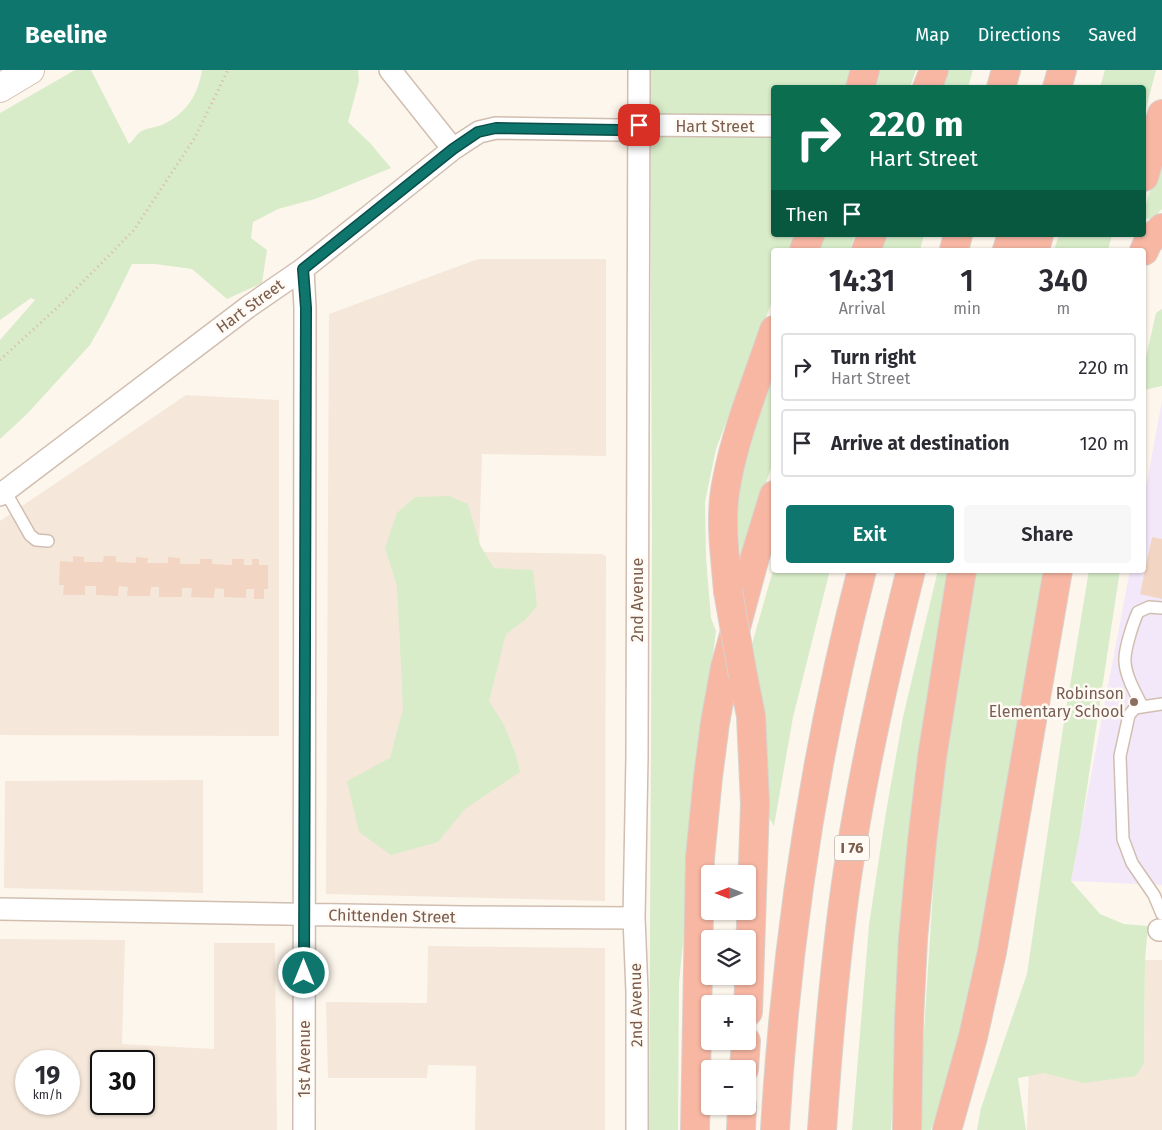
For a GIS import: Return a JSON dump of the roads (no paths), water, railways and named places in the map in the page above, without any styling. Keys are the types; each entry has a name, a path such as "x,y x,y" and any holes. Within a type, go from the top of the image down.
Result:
{"highway":[{"path":"861,85 865,70"},
{"path":"928,85 934,70"},
{"path":"1002,85 1006,70"},
{"path":"1058,85 1062,70"},
{"path":"1077,85 1080,70"},
{"path":"1146,170 1162,114"},
{"path":"1145,248 1148,242 1162,228"},
{"path":"749,995 755,804 751,716 728,591 723,536 724,506 726,480 735,447 771,339"},
{"path":"695,1130 700,858 708,776 725,668 754,557 771,504"},
{"path":"775,1130 780,1047 805,838 822,744 861,573"},
{"name":"I 76","path":"822,1130 826,1061 834,983 858,809 884,676 910,573"},
{"path":"907,1130 908,1020 921,852 932,757 962,573"},
{"path":"947,1130 992,952 1057,573"},
{"path":"742,1115 742,1130"}],"street":[{"path":"0,88 30,70"},
{"path":"390,70 453,149"},
{"name":"2nd Avenue","path":"637,1130 637,992 634,918 637,757 639,70"},
{"name":"Hart Street","path":"3,493 248,307 303,269 453,149 478,132 496,128 618,130 639,125 771,126"},
{"name":"1st Avenue","path":"303,269 306,308 304,1130"},
{"name":"Chittenden Street","path":"0,909 634,918"}],"lane":[{"path":"3,493 30,535 36,540 48,541"},
{"path":"1142,706 1130,682 1125,661 1133,623 1138,612 1149,607 1162,608"},
{"path":"1161,924 1154,895 1132,863 1123,839 1120,756 1129,715 1135,708 1162,704"}],"place":[{"name":"Robinson Elementary School","path":"1134,702"}]}
